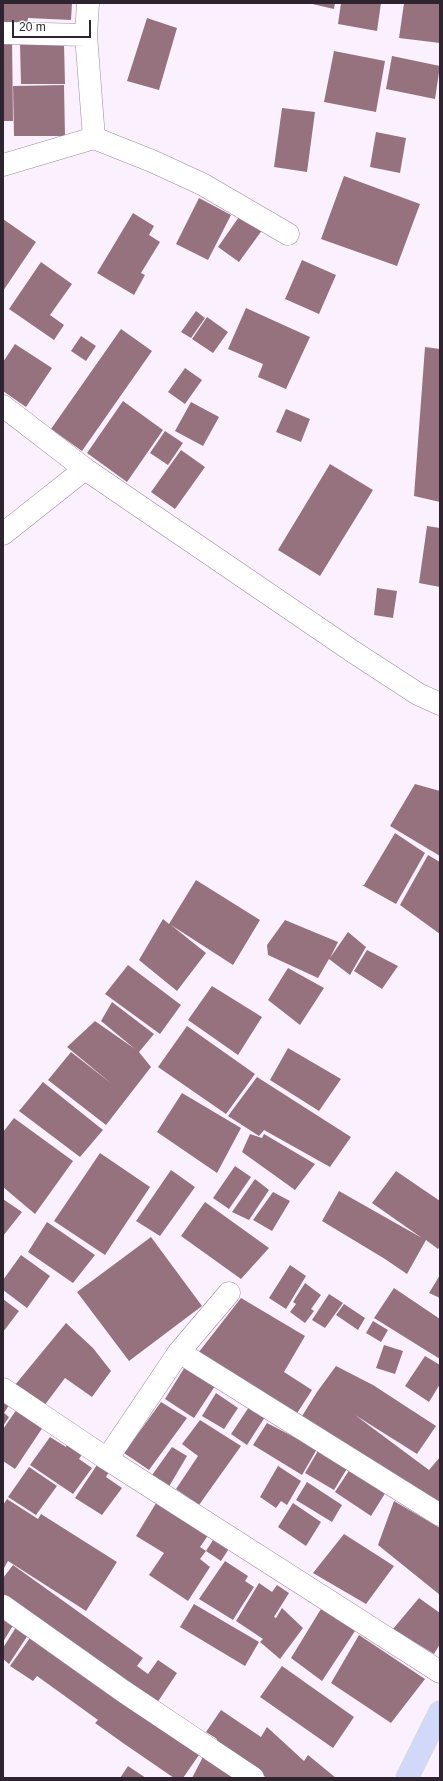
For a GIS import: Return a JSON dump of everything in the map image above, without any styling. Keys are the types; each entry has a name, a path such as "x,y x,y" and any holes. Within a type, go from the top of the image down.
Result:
{"main road":[{"path":"407,1778 440,1712"}],"street":[{"path":"88,3 86,35 94,138"},
{"path":"3,32 86,35"},
{"path":"3,165 94,138 152,161 202,184 288,234"},
{"path":"3,406 85,469 352,652 418,694 440,704"},
{"path":"3,534 85,469"},
{"path":"106,1459 179,1352 229,1293"},
{"path":"179,1352 440,1515"},
{"path":"3,1390 106,1459 440,1672"},
{"path":"3,1606 123,1691 253,1778"}],"building":[{"path":"3,3 72,3 71,20 28,18 27,25 3,24"},
{"path":"308,3 335,3 334,9"},
{"path":"341,3 381,3 377,31 338,24"},
{"path":"404,3 440,3 440,43 399,38"},
{"path":"147,18 177,28 159,90 127,81"},
{"path":"3,37 12,37 13,121 3,121"},
{"path":"20,44 64,44 65,84 21,84"},
{"path":"334,51 385,61 376,112 324,102"},
{"path":"392,56 440,66 435,99 386,89"},
{"path":"64,85 65,136 14,136 13,86"},
{"path":"282,108 315,112 307,172 274,167"},
{"path":"376,132 406,138 400,173 370,167"},
{"path":"344,176 420,204 397,266 321,239"},
{"path":"199,198 231,215 208,260 176,244"},
{"path":"133,213 154,226 149,235 160,242 141,273 145,275 134,295 97,273"},
{"path":"241,214 263,229 239,262 218,247"},
{"path":"3,219 36,242 3,291"},
{"path":"302,260 336,275 319,314 285,299"},
{"path":"41,262 72,284 50,315 64,325 54,340 9,309"},
{"path":"246,308 310,337 286,389 258,377 263,364 228,349"},
{"path":"196,311 205,318 191,338 181,332"},
{"path":"207,317 228,332 213,353 192,339"},
{"path":"121,329 152,351 82,451 51,429"},
{"path":"81,336 96,346 86,361 71,351"},
{"path":"15,344 52,368 26,407 3,391 3,362"},
{"path":"425,347 440,349 440,502 414,496"},
{"path":"185,368 202,380 185,404 168,392"},
{"path":"123,401 163,430 127,482 87,453"},
{"path":"191,402 219,417 203,446 175,431"},
{"path":"286,409 310,419 301,442 276,432"},
{"path":"165,431 183,443 168,465 150,453"},
{"path":"181,450 205,467 175,509 151,492"},
{"path":"330,464 373,490 320,576 278,550"},
{"path":"427,526 440,528 440,587 419,583"},
{"path":"377,588 397,591 393,618 374,615"},
{"path":"415,784 440,791 440,856 390,826"},
{"path":"395,833 425,853 396,904 362,885 364,885"},
{"path":"428,855 440,862 440,934 400,905"},
{"path":"196,880 260,920 233,965 171,925 206,953 177,991 139,960 163,919 169,924"},
{"path":"285,920 338,942 330,958 348,932 366,947 350,975 329,959 318,978 268,955 267,945"},
{"path":"367,950 398,966 382,989 354,971"},
{"path":"128,965 181,1005 160,1034 105,994"},
{"path":"288,968 324,988 300,1025 268,1000"},
{"path":"212,986 262,1017 238,1055 188,1020"},
{"path":"112,1002 154,1034 139,1052 151,1067 106,1125 48,1080 71,1052 112,1084 67,1047 95,1021 135,1049 101,1021"},
{"path":"187,1026 255,1074 226,1114 158,1067"},
{"path":"288,1048 341,1079 319,1111 270,1080"},
{"path":"257,1077 351,1137 330,1167 264,1130 259,1136 228,1116"},
{"path":"43,1082 103,1130 80,1157 19,1111"},
{"path":"182,1093 241,1128 217,1173 157,1132"},
{"path":"14,1118 73,1161 35,1214 3,1187 3,1132"},
{"path":"250,1134 262,1138 264,1134 315,1164 295,1190 242,1152"},
{"path":"100,1153 150,1187 105,1255 54,1221"},
{"path":"235,1166 251,1177 229,1209 213,1198"},
{"path":"171,1170 195,1187 160,1236 136,1221"},
{"path":"396,1171 440,1201 440,1246 438,1249 426,1240 407,1274 322,1221 339,1191 422,1238 372,1203"},
{"path":"255,1179 269,1190 249,1220 232,1212"},
{"path":"273,1192 290,1201 272,1231 253,1220"},
{"path":"3,1199 22,1212 3,1236"},
{"path":"205,1202 269,1248 241,1279 181,1236"},
{"path":"47,1222 95,1255 73,1283 28,1252"},
{"path":"151,1237 202,1306 129,1361 77,1292"},
{"path":"21,1255 50,1276 27,1308 3,1290 3,1280"},
{"path":"290,1265 306,1276 286,1309 269,1298"},
{"path":"440,1275 440,1298 429,1293"},
{"path":"305,1283 321,1295 311,1309 314,1311 305,1323 290,1312 296,1304 293,1302"},
{"path":"394,1288 440,1319 440,1359 374,1318"},
{"path":"329,1294 343,1303 325,1328 312,1320"},
{"path":"241,1298 305,1336 284,1372 312,1390 294,1418 195,1357"},
{"path":"3,1299 19,1311 3,1332"},
{"path":"344,1304 365,1318 358,1330 336,1315"},
{"path":"373,1321 388,1330 381,1342 366,1333"},
{"path":"66,1323 93,1348 111,1371 92,1397 65,1378 44,1406 15,1385"},
{"path":"384,1345 403,1351 395,1374 376,1368"},
{"path":"425,1356 440,1365 440,1384 429,1402 405,1386"},
{"path":"188,1362 219,1380 194,1418 165,1399"},
{"path":"336,1366 373,1385 436,1426 417,1454 355,1415 429,1470 440,1457 440,1511 299,1421 317,1392"},
{"path":"216,1393 238,1408 224,1429 202,1416"},
{"path":"3,1400 9,1405 4,1413 9,1417 3,1426"},
{"path":"161,1402 187,1418 149,1470 124,1453"},
{"path":"249,1407 265,1417 247,1445 231,1434"},
{"path":"17,1409 43,1427 15,1469 3,1461 3,1429"},
{"path":"200,1420 241,1446 199,1505 176,1489 198,1456 182,1444"},
{"path":"267,1423 317,1449 302,1475 253,1445"},
{"path":"50,1437 66,1447 68,1441 84,1451 79,1459 92,1468 73,1494 30,1465"},
{"path":"172,1447 187,1456 167,1490 150,1478"},
{"path":"319,1449 348,1467 334,1490 305,1473"},
{"path":"99,1462 110,1470 106,1477 122,1488 102,1515 75,1498"},
{"path":"278,1466 301,1481 287,1505 281,1501 276,1508 260,1497"},
{"path":"352,1466 389,1487 371,1516 335,1492"},
{"path":"29,1467 57,1486 36,1515 8,1497"},
{"path":"307,1482 342,1505 332,1522 296,1500"},
{"path":"7,1499 38,1519 41,1514 117,1562 86,1611 8,1561 3,1570 3,1505"},
{"path":"158,1500 209,1534 200,1547 206,1551 200,1559 210,1567 188,1601 149,1575 164,1553 136,1536"},
{"path":"394,1501 440,1528 440,1595 378,1545"},
{"path":"293,1503 321,1522 306,1546 278,1527"},
{"path":"344,1534 394,1566 366,1604 313,1573"},
{"path":"215,1537 230,1547 221,1561 206,1551"},
{"path":"225,1561 248,1576 245,1581 254,1587 233,1620 199,1599"},
{"path":"13,1565 143,1658 137,1666 148,1674 158,1660 177,1673 155,1706 3,1597 3,1578"},
{"path":"259,1583 272,1592 277,1585 289,1593 274,1617 276,1618 282,1608 303,1628 280,1659 260,1642 263,1639 236,1621"},
{"path":"419,1598 440,1613 440,1644 434,1654 393,1629"},
{"path":"194,1604 259,1642 245,1666 180,1627"},
{"path":"321,1609 355,1631 322,1681 291,1658"},
{"path":"3,1614 15,1622 3,1642"},
{"path":"18,1624 30,1632 9,1664 3,1659 3,1648"},
{"path":"32,1635 201,1752 183,1778 174,1778 123,1743 95,1723 98,1720 37,1676 33,1681 10,1666"},
{"path":"359,1635 425,1679 391,1723 331,1683"},
{"path":"282,1666 354,1717 333,1748 260,1697"},
{"path":"221,1710 261,1737 267,1727 304,1761 308,1755 336,1778 267,1778 215,1743 217,1739 206,1732"},
{"path":"205,1753 235,1774 232,1778 192,1778"},
{"path":"128,1766 146,1778 120,1778"}]}
